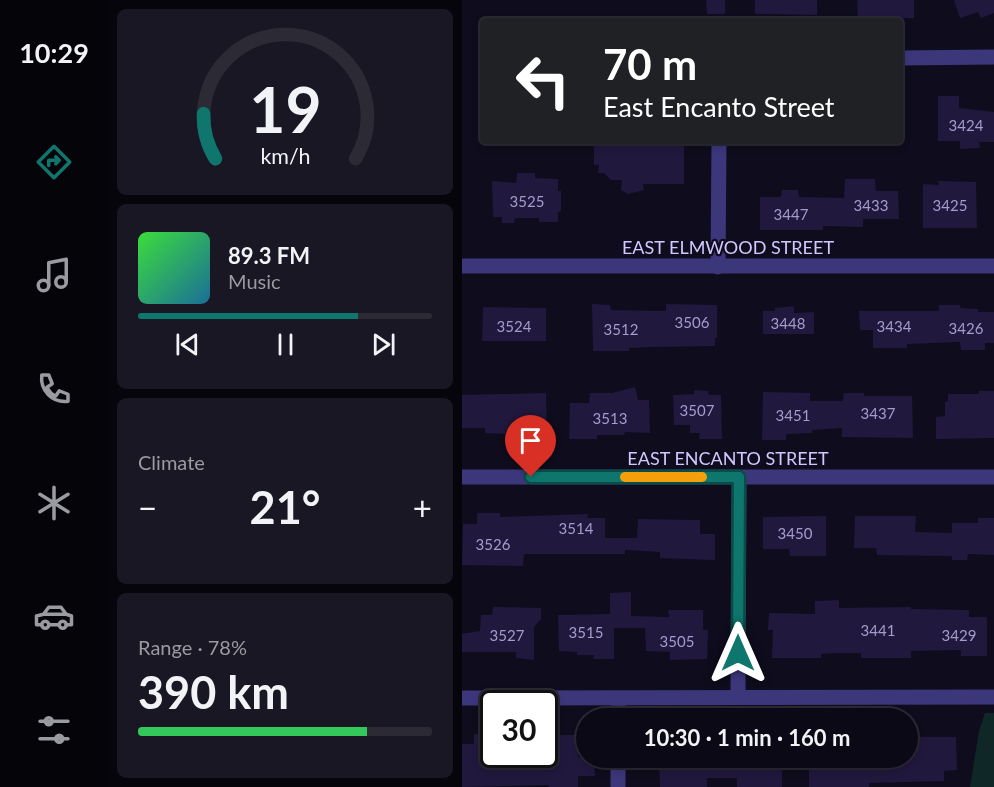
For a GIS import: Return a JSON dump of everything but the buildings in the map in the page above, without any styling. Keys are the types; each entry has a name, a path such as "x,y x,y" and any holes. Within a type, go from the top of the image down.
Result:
{"street":[{"path":"903,58 994,57"},
{"path":"718,267 719,144"},
{"name":"EAST ELMWOOD STREET","path":"462,266 994,266"},
{"name":"EAST ENCANTO STREET","path":"462,477 994,477"},
{"path":"738,698 739,477"},
{"path":"462,698 994,697"},
{"path":"618,708 619,698"},
{"path":"618,768 618,787"}],"green space":[{"path":"985,713 994,713 994,787 970,787 979,731"}],"slow traffic":[{"path":"625,477 702,477"}],"route":[{"path":"531,477 739,477 738,653"}]}
